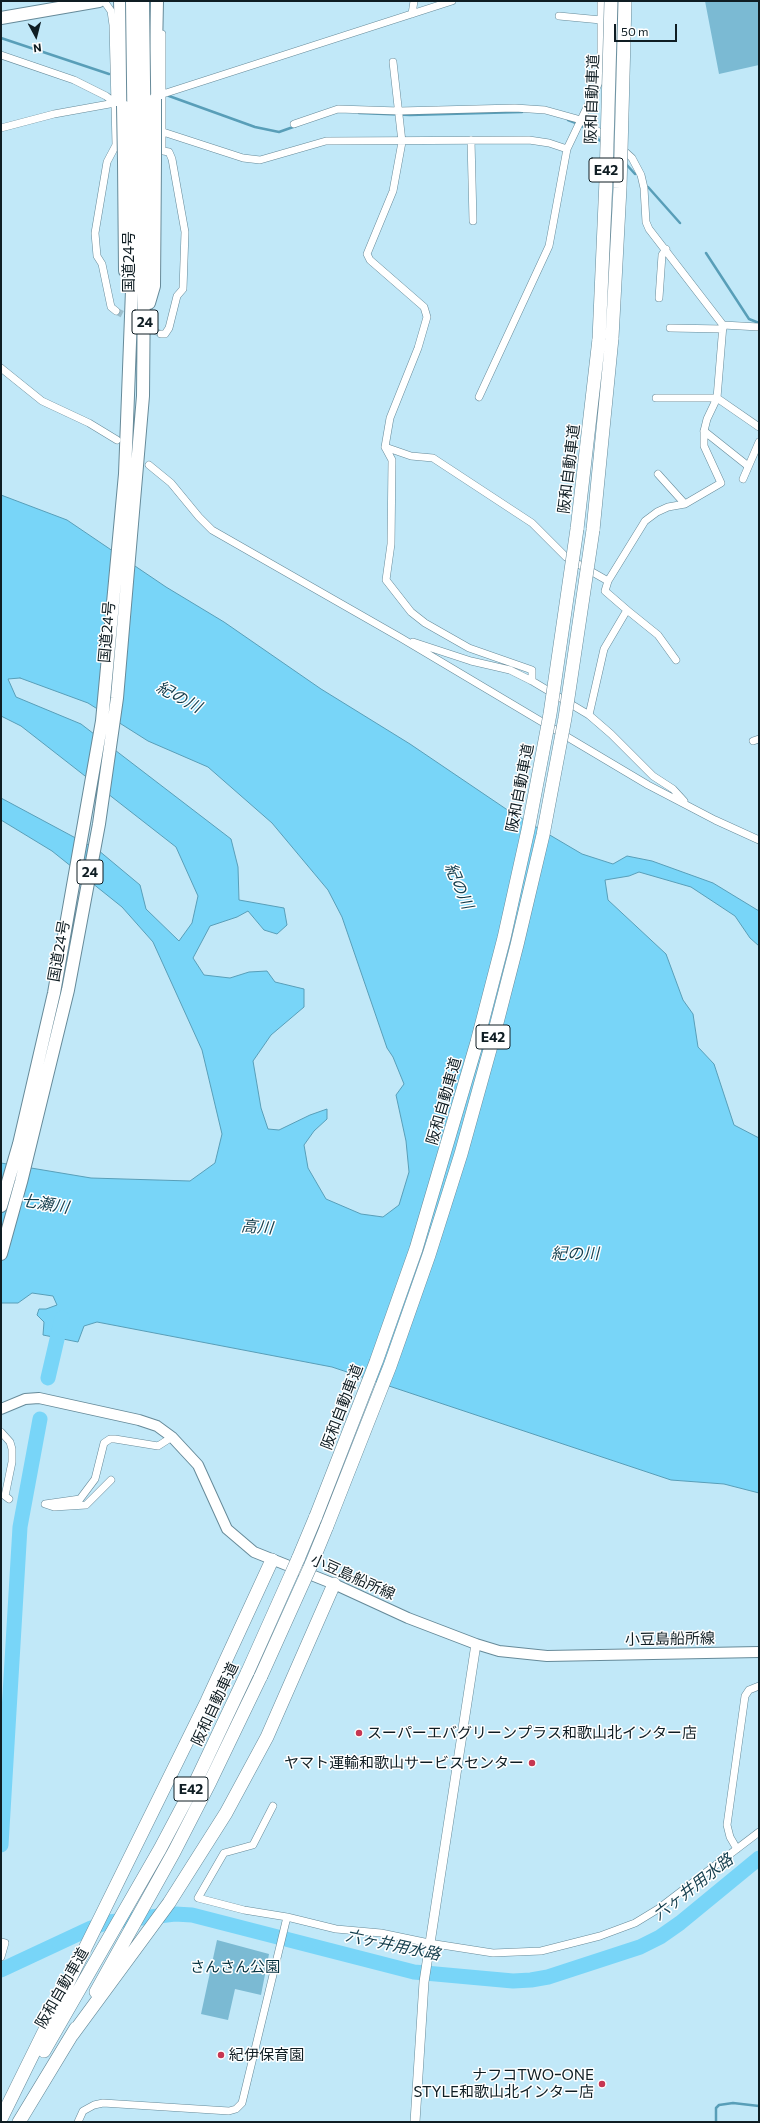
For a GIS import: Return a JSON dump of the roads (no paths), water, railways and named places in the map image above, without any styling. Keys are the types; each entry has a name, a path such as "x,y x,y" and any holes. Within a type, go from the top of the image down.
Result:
{"highway":[{"name":"阪和自動車道","path":"1,2121 111,1937 196,1781 248,1671 298,1559 376,1362 416,1249 477,1042 504,938 528,830 550,714 578,529 599,339 611,1"},
{"name":"阪和自動車道","path":"19,2122 72,2035 126,1936 146,1903 214,1775 311,1566 387,1373 429,1255 491,1046 543,835 565,718 593,530 612,338 620,188 625,1"},
{"path":"1,2121 90,1942 164,1786 208,1701 272,1560"},
{"path":"72,2035 169,1904 226,1813 267,1737 334,1584"}],"main road":[{"path":"1,18 99,1"},
{"path":"120,1 119,104 140,161"},
{"name":"国道24号","path":"1,1254 21,1182 68,990 99,824 117,698 143,396 145,317 140,161 132,1"},
{"name":"国道24号","path":"1,1206 19,1144 54,993 93,781 102,720 125,474 132,290 140,161 143,1"},
{"path":"140,161 159,96 157,3"},
{"name":"小豆島船所線","path":"1,1409 25,1400 39,1398 139,1420 157,1426 172,1437 198,1466 227,1529 254,1552 334,1584 408,1618 476,1644 499,1651 547,1656 759,1652"}],"street":[{"path":"104,1 111,11 119,104 116,145 107,162 95,233 96,256 102,264 111,307 116,311"},
{"path":"412,14 414,1"},
{"path":"162,150 163,132 159,96 452,1"},
{"path":"480,397 549,246 567,149 601,78 601,1"},
{"path":"559,16 601,20"},
{"path":"1,55 74,80 119,104"},
{"path":"393,62 402,142 393,191 367,254 370,260 424,307 427,317 418,348 390,418 385,447 392,460 391,544 386,580 411,612 425,623 469,648 532,670 532,681"},
{"path":"1,128 54,114 119,104"},
{"path":"294,124 338,109 400,114 522,108 545,110 603,134 632,158 641,175 644,188 646,222 723,327 717,398 707,419 704,431 704,446 721,483 685,504 662,510 646,521 608,580 605,591 658,635 676,660"},
{"path":"163,132 243,158 260,160 326,141 539,141 567,149"},
{"path":"471,140 473,221"},
{"path":"116,145 162,150 169,152 172,159 185,232 184,289 177,296 169,328 165,334 161,334"},
{"path":"659,298 662,255 666,249"},
{"path":"670,328 759,327"},
{"path":"1,368 42,401 89,423 117,440"},
{"path":"656,398 717,398 759,427"},
{"path":"704,431 748,466"},
{"path":"743,479 759,442"},
{"path":"385,447 411,456 433,458 532,523 566,557 608,580"},
{"path":"149,465 171,483 199,517 212,530 401,638 648,785 715,820 759,840"},
{"path":"658,474 685,504"},
{"path":"589,715 604,649 627,610"},
{"path":"401,638 472,661 510,670 532,681 589,715 612,734 653,776 673,789 686,804"},
{"path":"1,1432 10,1442 12,1450 12,1462 5,1496 8,1499"},
{"path":"111,1480 86,1505 54,1507 45,1504 80,1499 95,1479 104,1443 115,1438 158,1446 172,1437"},
{"path":"415,2122 426,1966 476,1644"},
{"path":"737,1849 730,1837 727,1825 745,1696 749,1690 759,1686"},
{"path":"273,1806 253,1845 224,1852 198,1898 244,1910 287,1917 336,1929 381,1933 429,1943 493,1953 541,1951 600,1936 635,1923 658,1909 759,1832"},
{"path":"78,2122 83,2111 94,2105 103,2103 229,2111 236,2109 242,2103 287,1917"},
{"path":"1,1957 5,1943 2,1942"}],"water":[{"name":"紀の川","path":"1,495 67,520 166,587 224,622 321,689 410,744 509,811 582,854 613,864 627,856 652,861 713,883 759,911 759,946 750,938 735,916 691,887 639,872 629,876 605,880 608,900 666,954 683,1000 693,1014 698,1047 714,1064 734,1125 759,1138 759,1493 724,1484 671,1480 332,1367 97,1322 84,1326 78,1342 43,1335 44,1322 37,1315 39,1309 46,1309 57,1305 53,1296 32,1293 18,1303 1,1303 1,1163 91,1178 190,1181 215,1163 222,1134 202,1050 153,942 122,907 52,851 1,820 1,798 98,850 140,885 146,909 179,941 192,923 198,896 176,847 21,726 1,716","holes":["20,678 88,703 148,741 208,767 272,823 328,890 342,917 387,1048 393,1057 404,1084 396,1095 406,1141 409,1172 399,1205 383,1217 361,1214 326,1199 308,1168 304,1145 314,1131 327,1119 327,1109 310,1115 279,1130 268,1129 261,1108 253,1061 271,1035 304,1007 304,989 275,982 267,971 249,972 230,978 204,975 193,958 210,926 237,917 248,911 264,930 277,934 287,925 284,908 239,900 238,867 231,839 81,724 16,697 8,679"]}],"waterway":[{"path":"1,38 109,74"},
{"path":"169,96 255,127 279,132 296,126"},
{"path":"359,113 410,115 522,112"},
{"path":"568,120 581,125 603,143"},
{"path":"626,164 635,174"},
{"path":"648,187 680,223"},
{"path":"706,253 749,319 759,323"},
{"name":"高川","path":"48,1378 62,1318"},
{"name":"高川","path":"1,1845 20,1527 40,1419"},
{"name":"六ヶ井用水路","path":"1,1970 91,1928 109,1922 175,1914 192,1915 414,1972 513,1981 531,1980 548,1977 640,1947 660,1937 680,1923 759,1858"},
{"path":"716,2122 716,2108 719,2105 733,2103 759,2106"}],"tunnel":[{"path":"116,311 161,334"}],"place":[{"name":"スーパーエバグリーンプラス和歌山北インター店","path":"359,1733"},
{"name":"ヤマト運輸和歌山サービスセンター","path":"532,1763"},
{"name":"紀伊保育園","path":"221,2055"},
{"name":"ナフコTWOｰONE STYLE和歌山北インター店","path":"602,2084"}],"water label":[{"name":"七瀬川","path":"45,1204"}],"park label":[{"name":"さんさん公園","path":"235,1967"}]}
